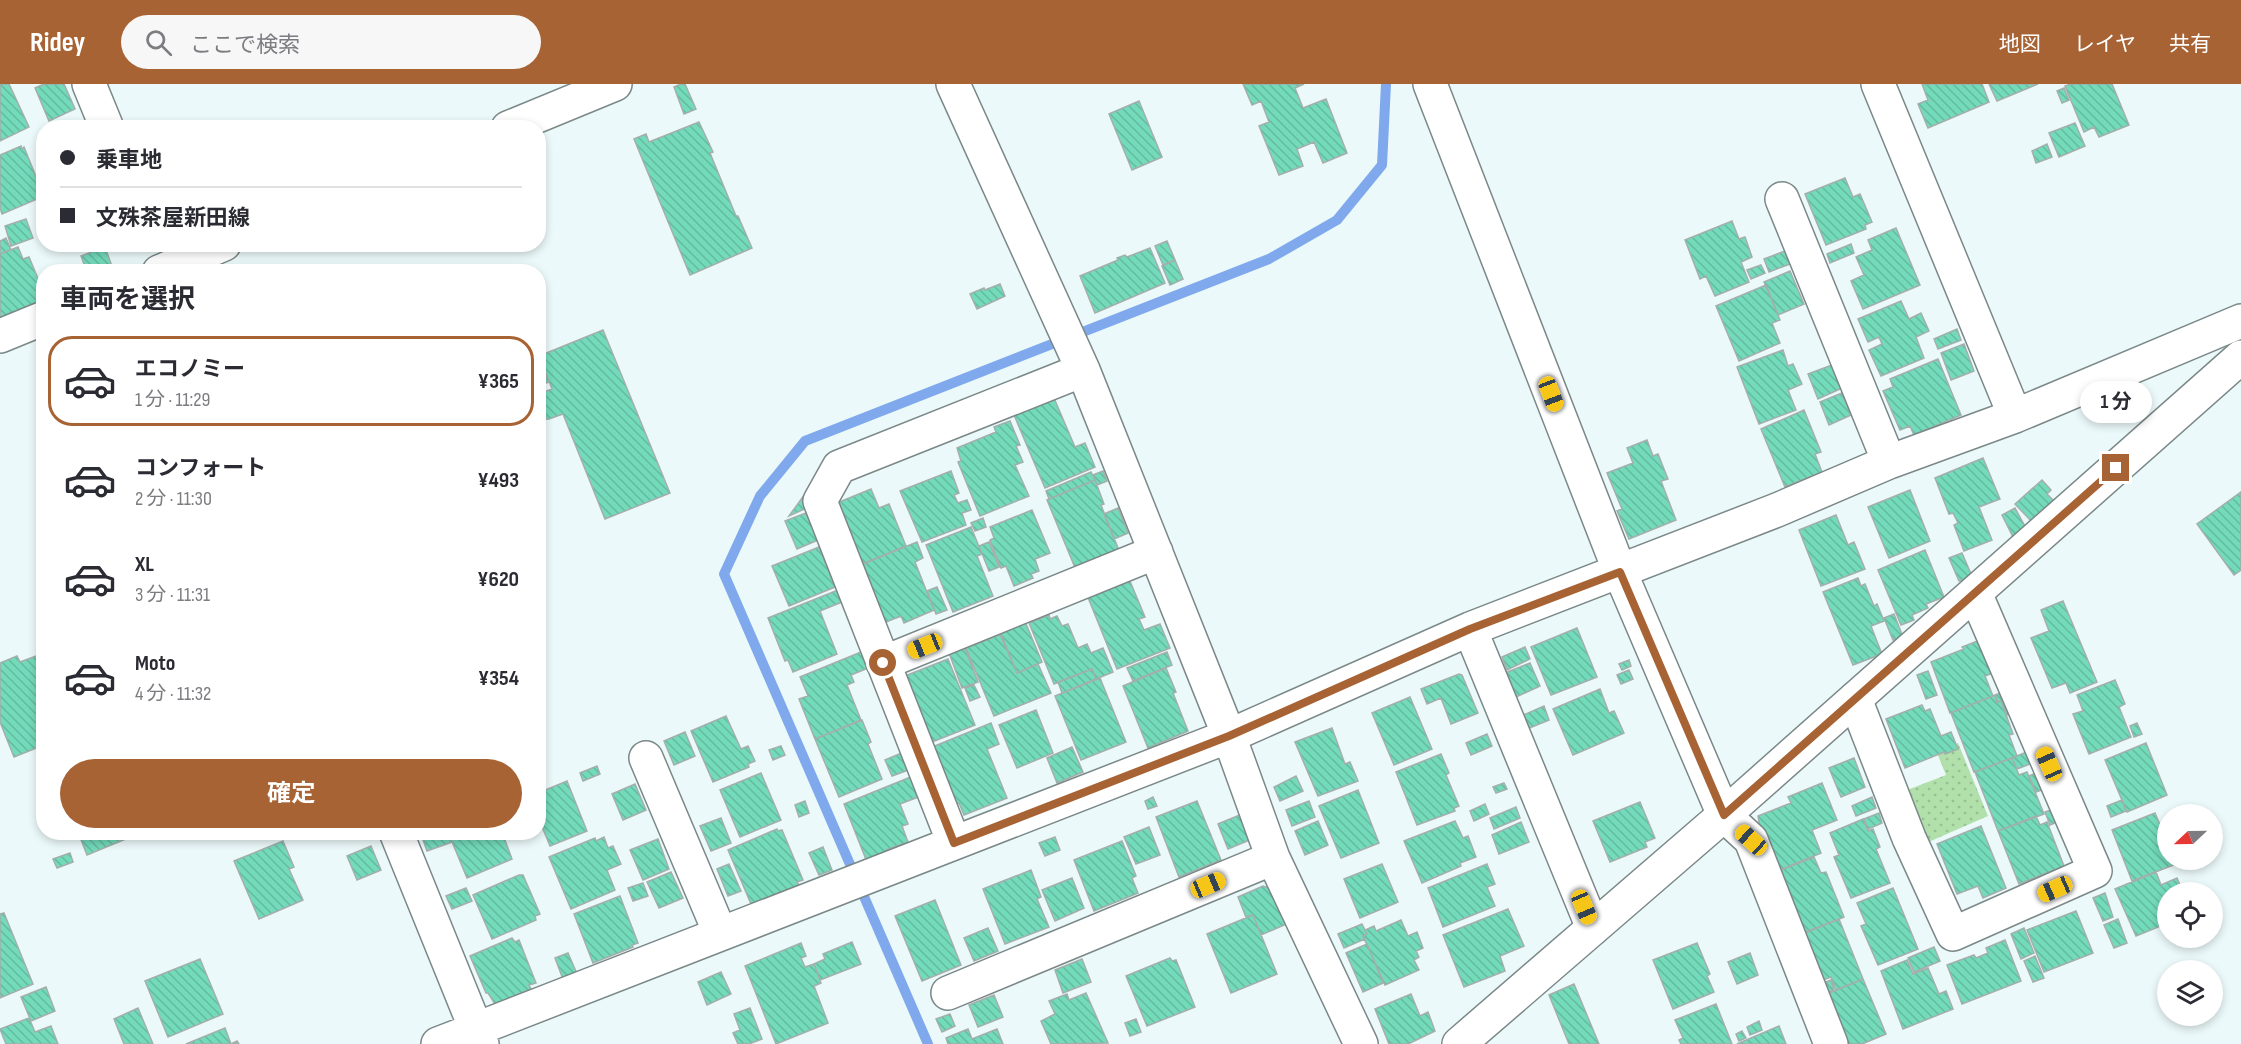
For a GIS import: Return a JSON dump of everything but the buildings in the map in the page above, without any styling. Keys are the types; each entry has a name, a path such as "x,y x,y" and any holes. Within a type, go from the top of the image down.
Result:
{"street":[{"path":"89,84 104,120"},
{"path":"527,120 615,84"},
{"path":"953,84 1083,370 1229,736 1273,858 1361,1044"},
{"path":"1431,84 1620,572 1724,815 1751,840 1831,1044"},
{"path":"1878,84 2015,416"},
{"path":"1782,199 1889,462"},
{"path":"163,264 200,252"},
{"path":"0,336 36,321"},
{"path":"438,1044 479,1036 720,933 1229,736 1470,629 1777,510 1889,462 2015,416 2241,321"},
{"path":"1459,1044 1724,815 2241,357"},
{"path":"954,843 820,501 839,467 1083,370"},
{"path":"883,663 1156,552"},
{"path":"1855,699 1910,838 1953,934 2095,871 1975,593"},
{"path":"1470,629 1593,928"},
{"path":"646,758 720,933"},
{"path":"399,840 479,1036"},
{"path":"948,993 1273,858"}],"green space":[{"path":"1958,743 1988,816 1924,844 1902,792 1946,775 1937,753"}],"waterway":[{"path":"928,1044 724,574 760,496 805,441 1269,259 1337,220 1382,165 1386,84"}],"route":[{"path":"883,663 954,843 1229,736 1470,629 1620,572 1724,815 2116,468"}]}
